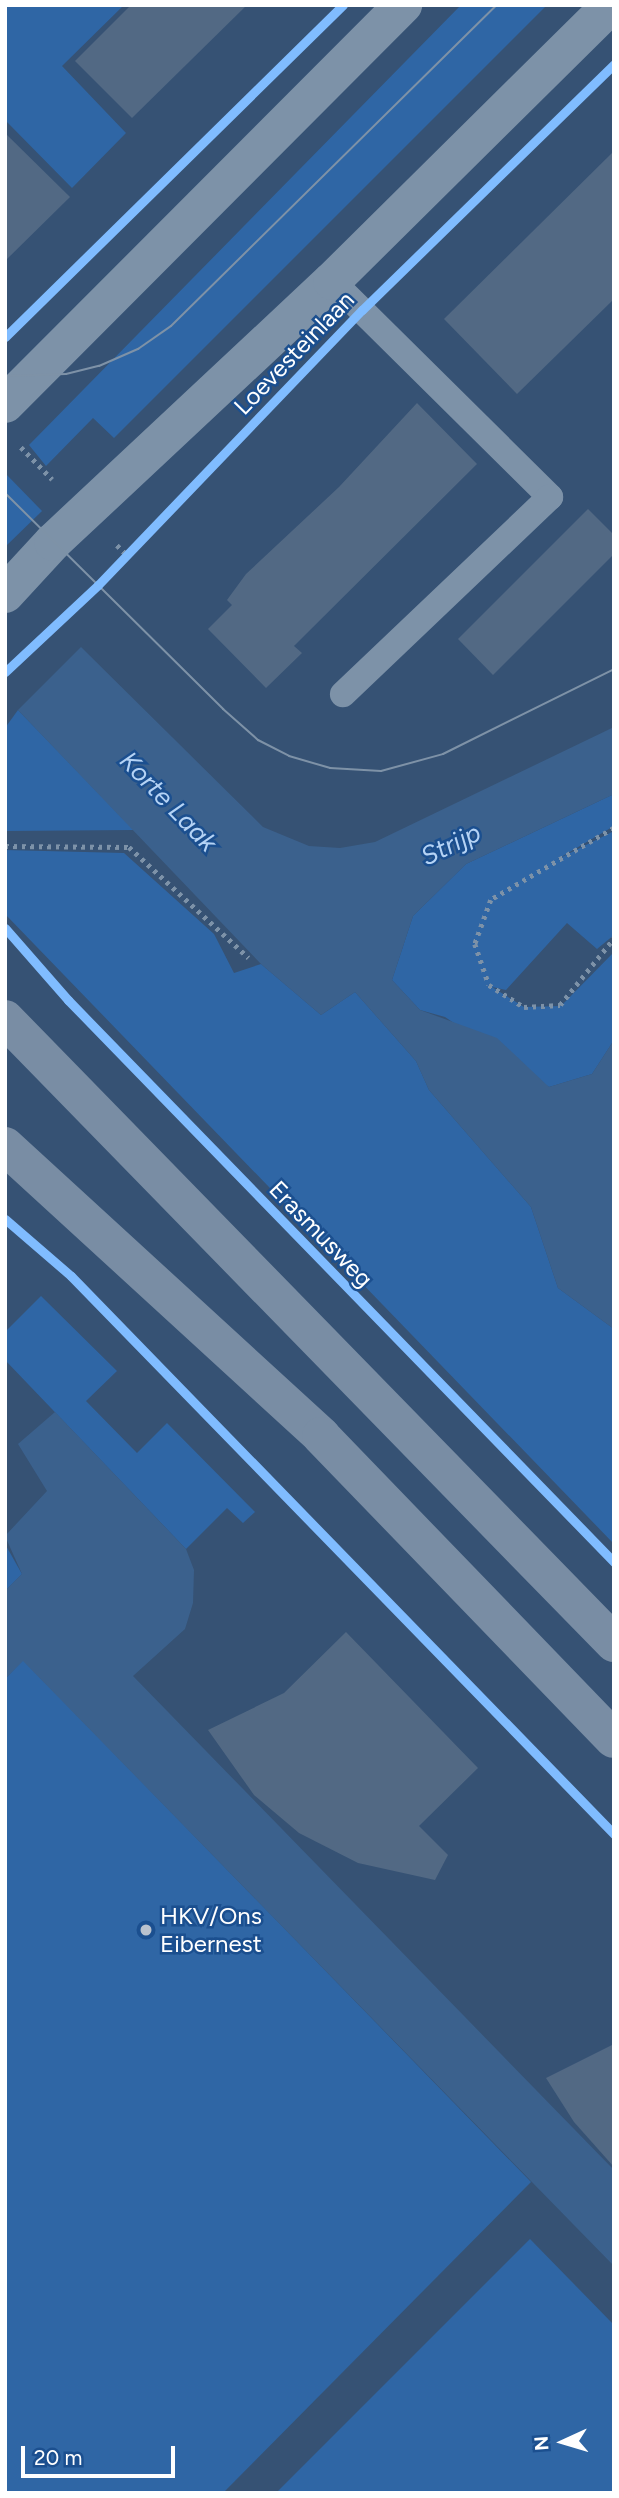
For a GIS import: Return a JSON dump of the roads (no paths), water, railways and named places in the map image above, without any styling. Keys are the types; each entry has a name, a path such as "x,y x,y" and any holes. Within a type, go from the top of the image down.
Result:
{"main road":[{"path":"5,1019 614,1643"},
{"path":"5,1146 321,1436 614,1738"}],"street":[{"path":"5,404 403,5"},
{"name":"Loevesteinlaan","path":"5,594 54,542 332,281 611,5"}],"lane":[{"name":"Loevesteinlaan","path":"332,281 550,497 343,694"}],"water":[{"path":"81,647 263,827 309,846 340,848 375,842 614,727 614,794 466,864 413,916 392,980 420,1010 497,1038 549,1087 592,1074 614,1040 614,1329 558,1288 531,1207 429,1090 416,1061 355,992 321,1015 261,964 18,710"},
{"path":"55,1412 186,1549 194,1570 193,1603 185,1629 133,1676 614,2170 614,2266 23,1661 5,1679 5,1591 22,1574 5,1536 47,1491 18,1444"}],"tram line":[{"path":"5,376 66,374 99,366 138,349 171,326 497,5"},
{"path":"5,493 223,709 258,740 289,756 330,768 381,771 443,754 614,669"}],"place":[{"name":"HKV/Ons Eibernest","path":"146,1930"}],"water label":[{"name":"Korte Laak","path":"168,802"},
{"name":"Strijp","path":"451,845"}]}
